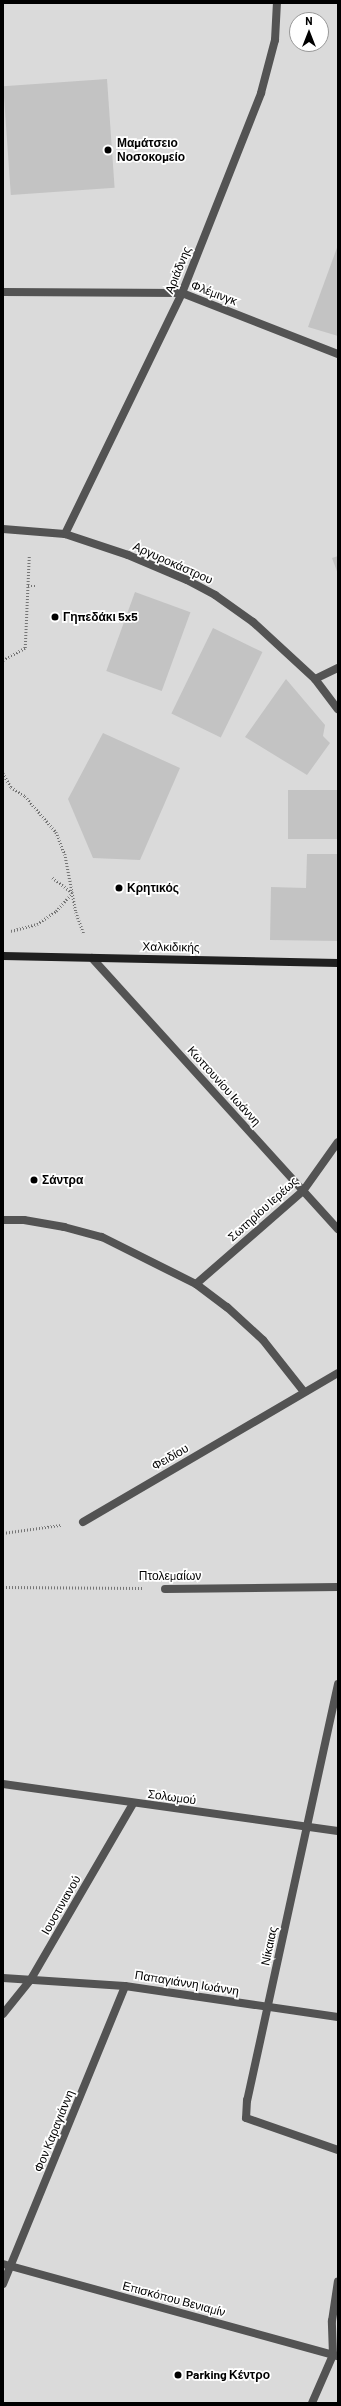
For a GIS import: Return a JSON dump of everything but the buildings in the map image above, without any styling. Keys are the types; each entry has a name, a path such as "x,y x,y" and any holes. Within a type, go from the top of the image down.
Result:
{"street":[{"name":"Αριάδνης","path":"64,534 182,293 261,93 275,40 277,3"},
{"name":"Φλέμινγκ","path":"3,292 182,293 338,354"},
{"name":"Αργυροκάστρου","path":"3,529 30,530 64,534 159,568 215,595 253,622 315,679 338,709"},
{"path":"315,679 338,668"},
{"name":"Χαλκιδικής","path":"3,956 338,962"},
{"name":"Κωττουνίου Ιωάννη","path":"92,958 338,1229"},
{"name":"Σωτηρίου Ιερέως","path":"196,1284 304,1191 338,1142"},
{"path":"3,1220 24,1220 56,1225 102,1237 196,1284 227,1307 263,1340 304,1392"},
{"name":"Φειδίου","path":"84,1522 338,1373"},
{"name":"Πτολεμαίων","path":"165,1589 338,1587"},
{"name":"Νίκαιας","path":"338,1684 247,2100 246,2118 338,2150"},
{"name":"Σολωμού","path":"3,1784 133,1804 338,1831"},
{"name":"Ιουστινιανού","path":"3,2014 31,1979 133,1804"},
{"name":"Παπαγιάννη Ιωάννη","path":"3,1978 125,1986 338,2017"},
{"name":"Φον Καραγιάννη","path":"3,2284 12,2266 125,1986"},
{"name":"Επισκόπου Βενιαμίν","path":"3,2264 336,2356"},
{"path":"312,2403 336,2356 332,2321 338,2281"}],"path":[{"path":"3,660 25,648 30,530"},
{"path":"28,586 37,586"},
{"path":"3,772 11,787 25,796 56,832 64,854 72,893 92,958"},
{"path":"51,876 72,893"},
{"path":"3,932 37,924 56,911 72,893"},
{"path":"3,1533 84,1522"},
{"name":"Πτολεμαίων","path":"3,1587 165,1589"}],"shaded area":[{"path":"3,3 338,3 338,2403 3,2403"}],"place":[{"name":"Μαμάτσειο Νοσοκομείο","path":"108,150"},
{"name":"Γηπεδάκι 5x5","path":"55,617"},
{"name":"Κρητικός","path":"119,888"},
{"name":"Σάντρα","path":"34,1180"},
{"name":"Parking Κέντρο","path":"178,2375"}]}
